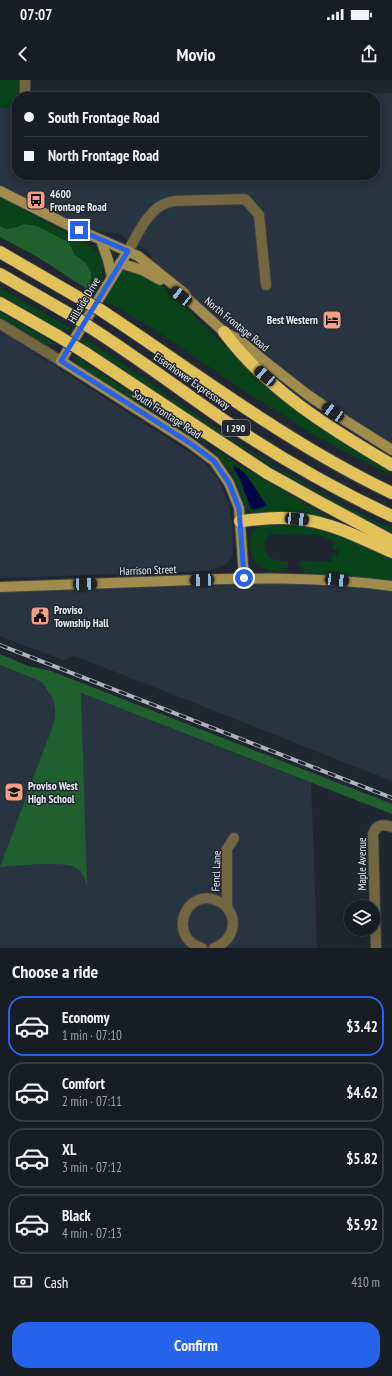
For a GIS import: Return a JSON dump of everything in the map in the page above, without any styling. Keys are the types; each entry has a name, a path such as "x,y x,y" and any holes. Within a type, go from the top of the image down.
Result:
{"highway":[{"name":"Eisenhower Expressway","path":"0,252 99,309 224,395 271,425 338,465 392,493"},
{"name":"Eisenhower Expressway","path":"0,274 78,319 232,425 271,450 345,493 392,516"},
{"path":"0,303 84,352 267,473 392,541"},
{"path":"224,332 233,344 256,368 298,404 329,426 392,465"},
{"path":"240,521 278,518 321,523 392,552"}],"main road":[{"name":"North Frontage Road","path":"0,191 101,240 138,256 184,293 190,301 224,332 238,339 308,395 392,450"},
{"path":"101,240 112,277"},
{"name":"Hillside Drive","path":"61,361 128,251"},
{"path":"120,263 142,270 157,277 190,301"},
{"name":"South Frontage Road","path":"61,361 190,443 214,461 229,483 239,508 244,578"},
{"name":"Harrison Street","path":"0,587 244,578 327,579 392,586"}],"street":[{"path":"25,92 26,80"},
{"path":"128,251 147,220 155,210 163,204 174,201 245,198 259,215 266,285"},
{"name":"South Frontage Road","path":"0,324 61,361"},
{"name":"Maple Avenue","path":"376,948 372,841 375,828 382,825 392,827"},
{"name":"Fencl Lane","path":"214,948 225,942 232,931 232,918 227,907 227,849 234,838"},
{"name":"Fencl Lane","path":"202,948 191,942 187,937 182,925 185,913 193,903 204,899 216,900 227,907"}],"shaded area":[{"path":"380,93 392,93 392,446 273,365 153,263 149,252 119,234 99,231 65,218 0,187 0,108 12,107 12,180 380,180"},
{"path":"0,331 200,459 209,468 218,479 229,505 232,523 233,554 228,563 215,569 205,571 0,578"},
{"path":"235,466 245,473 267,506 252,510 239,478 233,468"},
{"path":"271,581 327,583 392,590 392,781 75,656 63,660 0,636 0,591"},
{"path":"0,665 42,682 53,699 55,709 57,864 69,865 79,869 86,884 81,693 311,783 317,948 0,948"}],"green space":[{"path":"0,80 22,80 22,92 12,92 12,107 0,108"},
{"path":"0,198 89,245 102,256 105,263 103,263 101,279 95,293 36,256 0,237"},
{"path":"24,224 37,226 68,242 75,255 86,263 91,272 91,279 87,289 36,256 0,237 0,226 9,229"},
{"path":"124,270 148,278 163,287 233,354 391,470 389,474 341,450 306,430 243,390 157,331 104,300"},
{"path":"0,288 72,329 62,330 0,295"},
{"path":"0,312 56,344 50,345 39,342 0,318"},
{"path":"82,336 279,469 392,529 392,534 352,513 274,467 197,419 84,344"},
{"path":"75,356 207,444 206,445 82,368 74,358"},
{"path":"215,449 332,521 258,514 252,512 246,508 237,483 230,470 213,451"},
{"path":"290,523 316,527 392,558 392,581 304,572 300,565 300,561 332,562 332,556 338,555 338,550 332,549 335,542 321,535 271,534 264,544 266,553 275,560 288,561 288,567 284,571 263,568 256,562 250,550 249,544 252,533 256,528 265,524"},
{"path":"0,654 28,666 51,671 392,804 392,814 81,693 87,886 81,872 72,866 40,864 0,867 55,720 55,709 53,699 42,682 0,665"}],"railway":[{"path":"0,645 392,798"}],"place":[{"name":"4600 Frontage Road","path":"36,200"},
{"name":"Best Western","path":"332,320"},
{"name":"Proviso Township Hall","path":"40,616"},
{"name":"Proviso West High School","path":"14,792"}],"route":[{"path":"79,230 128,251 61,361 190,443 214,461 229,483 239,508 244,578"}]}
